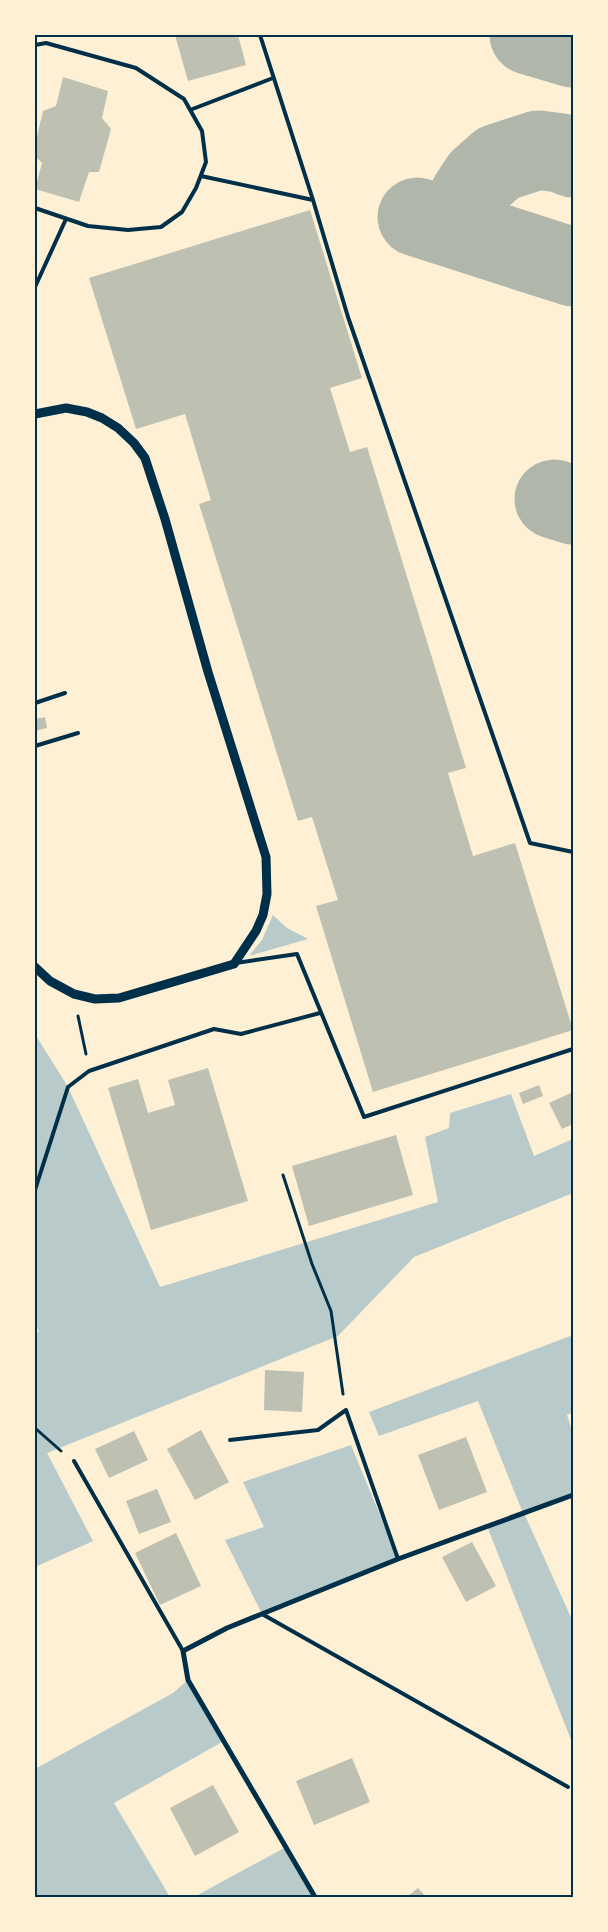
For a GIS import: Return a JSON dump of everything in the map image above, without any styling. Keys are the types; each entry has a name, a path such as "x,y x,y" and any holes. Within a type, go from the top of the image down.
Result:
{"street":[{"path":"35,414 66,408 87,412 102,418 118,428 134,443 145,458 165,519 208,672 266,857 267,894 256,931 234,964 119,998 95,999 74,994 50,981 35,967"},
{"path":"315,1897 188,1680 183,1652 227,1628 398,1558 573,1495"}],"lane":[{"path":"260,35 348,317 530,843 573,852"},
{"path":"35,45 46,43 136,68 184,99 202,131 206,162 196,188 182,212 161,227 128,230 88,226 35,208"},
{"path":"190,110 273,78"},
{"path":"201,176 313,200"},
{"path":"35,288 66,218"},
{"path":"35,703 65,693"},
{"path":"35,746 78,733"},
{"path":"234,964 297,954 364,1117 573,1049"},
{"path":"35,1190 68,1087 89,1071 214,1029 241,1034 320,1012"},
{"path":"230,1440 318,1430 346,1410 398,1558"},
{"path":"74,1461 183,1652"},
{"path":"262,1614 568,1787"}],"path":[{"path":"74,994 89,1071"},
{"path":"283,1175 312,1264 331,1311 346,1410"},
{"path":"35,1428 74,1461"}],"shaded area":[{"path":"273,915 287,928 308,939 249,956 262,940"},
{"path":"35,1034 68,1087 160,1287 438,1202 425,1137 449,1128 450,1113 511,1094 534,1156 573,1139 573,1193 414,1257 338,1336 47,1453 93,1541 35,1567 35,1333 39,1332 35,1323"},
{"path":"573,1335 573,1412 567,1415 573,1434 573,1495 524,1513 573,1622 573,1745 487,1526 523,1513 478,1401 379,1436 369,1412"},
{"path":"351,1445 398,1559 262,1614 225,1540 264,1527 243,1482"},
{"path":"188,1680 224,1741 114,1803 170,1897 35,1897 35,1769 173,1693"},
{"path":"286,1847 315,1897 194,1897"}],"building":[{"path":"175,35 238,35 246,65 188,81"},
{"path":"63,77 108,91 102,118 111,129 99,172 89,172 79,202 35,189 42,163 35,156 35,145 43,111 56,106"},
{"path":"310,210 362,378 330,388 350,452 367,447 466,768 448,773 473,856 515,843 573,1030 373,1092 316,906 338,900 312,817 298,821 199,504 211,500 185,414 136,429 89,278"},
{"path":"45,717 47,728 35,731 35,719"},
{"path":"208,1068 248,1201 151,1230 108,1088 138,1079 148,1113 175,1105 168,1080"},
{"path":"539,1085 543,1096 523,1104 519,1093"},
{"path":"573,1092 573,1124 562,1129 549,1103"},
{"path":"396,1135 413,1195 309,1226 292,1166"},
{"path":"265,1370 304,1372 302,1412 264,1410"},
{"path":"201,1430 229,1482 195,1500 167,1449"},
{"path":"134,1431 148,1460 109,1478 95,1449"},
{"path":"466,1437 487,1492 439,1510 418,1455"},
{"path":"157,1489 171,1522 139,1534 126,1501"},
{"path":"176,1533 201,1586 160,1605 135,1553"},
{"path":"472,1542 496,1586 466,1602 442,1557"},
{"path":"352,1758 370,1802 314,1825 296,1781"},
{"path":"213,1785 239,1832 195,1856 170,1808"},
{"path":"418,1888 426,1897 407,1897"}],"taxiway":[{"path":"529,35 573,48"},
{"path":"464,232 469,196 480,179 498,163 538,150 561,153 573,158"},
{"path":"417,217 573,267"},
{"path":"554,499 573,505"}]}
